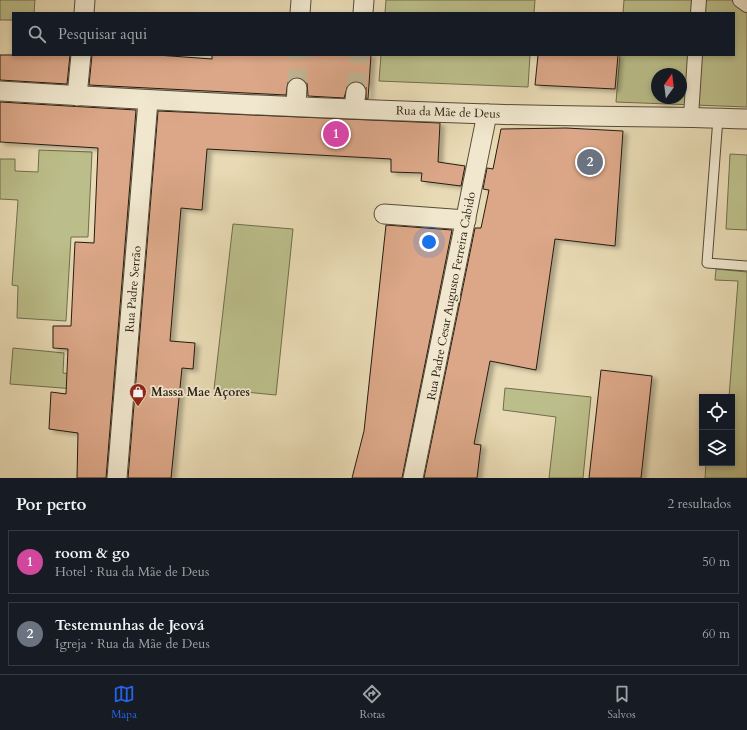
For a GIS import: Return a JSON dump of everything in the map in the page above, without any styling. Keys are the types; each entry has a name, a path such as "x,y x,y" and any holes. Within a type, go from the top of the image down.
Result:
{"street":[{"path":"84,12 85,0"},
{"path":"300,12 301,0"},
{"path":"363,12 364,0"},
{"path":"698,12 699,0"},
{"path":"740,0 747,6"},
{"path":"77,96 81,56"},
{"path":"691,116 695,56"},
{"name":"Rua da Mãe de Deus","path":"0,91 148,101 296,97 355,100 487,114 691,116 747,119"},
{"name":"Rua Padre Serrão","path":"117,478 148,101"},
{"name":"Rua Padre Cesar Augusto Ferreira Cabido","path":"413,478 487,114"},
{"path":"384,214 466,220"}],"lane":[{"path":"718,118 707,263 747,266"}],"green space":[{"path":"0,0 35,0 34,12 12,12 12,20 0,20"},
{"path":"386,0 535,0 534,12 385,12"},
{"path":"624,0 747,0 747,107 668,104 687,104 687,68 651,68 651,103 616,102 620,56 735,56 735,12 623,12"},
{"path":"381,56 530,56 528,87 379,81"},
{"path":"39,150 92,152 88,237 71,237 66,321 17,318 18,286 12,285 18,200 0,199 0,159 15,159 15,171 38,172"},
{"path":"730,154 747,155 747,230 726,229"},
{"path":"233,224 293,229 276,395 214,389"},
{"path":"716,269 747,272 747,478 705,478 706,466 735,466 735,394 729,394 738,281 715,280"},
{"path":"13,348 64,353 63,373 88,376 88,390 10,384"},
{"path":"505,388 591,397 583,478 549,478 556,417 503,410"}],"building":[{"path":"0,55 70,56 67,84 0,80"},
{"path":"92,56 171,56 212,59 212,56 371,56 368,99 366,99 366,87 357,81 348,85 344,98 308,96 307,83 303,79 297,77 292,78 288,82 286,95 89,85"},
{"path":"538,56 618,56 615,89 535,85"},
{"path":"0,102 136,110 106,478 77,478 78,433 49,429 51,392 66,394 68,349 53,348 53,326 71,326 75,242 94,243 98,148 0,142"},
{"path":"158,111 440,123 438,162 465,166 461,186 421,181 422,173 391,172 391,159 207,149 202,210 181,208 170,341 195,343 193,369 182,368 171,478 128,478"},
{"path":"566,128 623,131 615,246 555,239 536,370 490,361 474,444 481,445 477,478 424,478 475,228 481,228 489,190 483,189 487,168 493,169 501,129"},
{"path":"386,225 452,230 402,478 352,478 364,431"},
{"path":"601,370 652,376 641,478 589,478"}],"tunnel":[{"path":"297,88 298,56"},
{"path":"356,92 359,56"}],"place":[{"name":"room & go","path":"336,134"},
{"name":"Testemunhas de Jeová","path":"590,162"},
{"name":"Massa Mae Açores","path":"138,407"}]}
